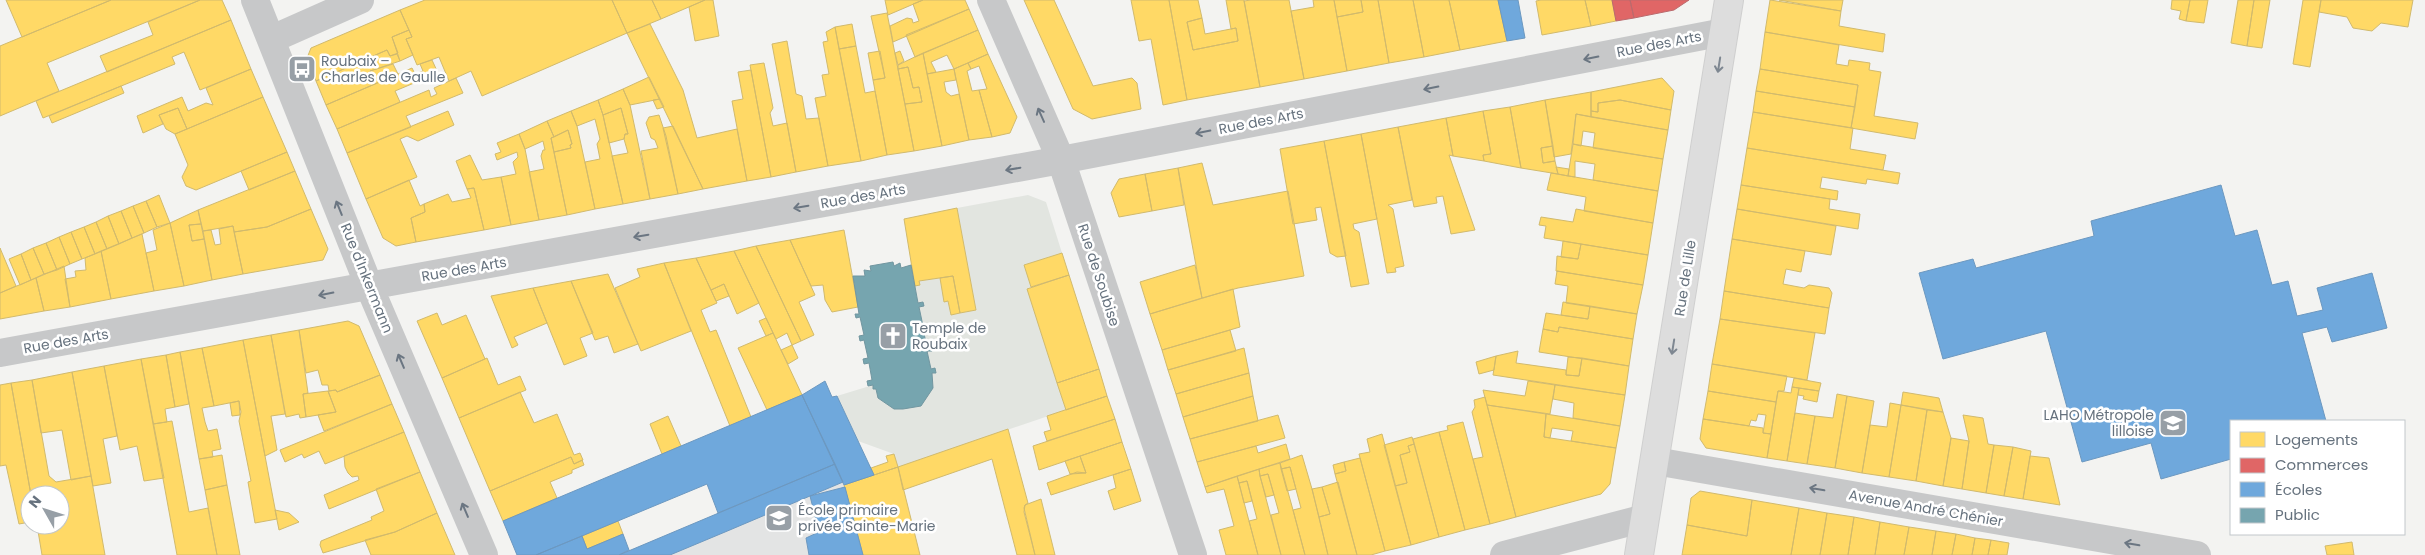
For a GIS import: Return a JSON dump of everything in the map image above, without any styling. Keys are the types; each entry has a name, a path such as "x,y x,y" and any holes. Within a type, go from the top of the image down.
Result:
{"street":[{"name":"Rue d'Inkermann","path":"255,0 369,286 484,555"},
{"path":"272,39 360,0"},
{"name":"Rue de Soubise","path":"991,0 1060,160 1193,555"},
{"name":"Rue de Lille","path":"1639,555 1729,0"},
{"name":"Rue des Arts","path":"0,353 1060,160 1724,32"},
{"name":"Avenue André Chénier","path":"1655,461 2198,555"},
{"path":"1504,555 1645,518"}],"shaded area":[{"path":"1028,195 1046,202 1062,253 1024,265 1031,287 1028,289 1066,410 898,467 894,454 858,441 837,396 873,385 878,398 894,409 921,406 933,379 932,373 936,372 935,368 931,369 927,351 932,351 931,347 927,347 923,329 928,329 927,325 923,326 919,307 923,306 923,302 918,303 915,286 919,285 919,281 940,278 944,301 948,301 951,315 976,310 957,208"},
{"name":"École primaire privée Sainte-Marie","path":"835,464 843,482 862,555 619,555"}],"building: Logements":[{"path":"6,0 111,0 22,37"},
{"path":"111,0 200,0 47,63 59,91 0,116 0,46"},
{"path":"200,0 222,0 231,20 107,72 100,56 153,35 148,22"},
{"path":"425,0 612,0 627,33 482,96 471,71 449,81 439,57 417,65 406,39 412,37 400,10"},
{"path":"612,0 652,0 661,19 627,33"},
{"path":"652,0 705,0 661,19"},
{"path":"705,0 713,0 719,36 695,41 689,7"},
{"path":"885,0 923,0 888,15"},
{"path":"923,0 965,0 969,9 893,42 890,26 907,18 912,19 913,23 919,21 913,4"},
{"path":"1024,0 1054,0 1093,86 1132,78 1137,83 1141,109 1092,119 1073,109"},
{"path":"1131,0 1169,0 1187,100 1163,105 1151,39 1139,41"},
{"path":"1169,0 1198,0 1202,18 1187,22 1193,50 1238,41 1236,28 1231,29 1226,0 1244,0 1260,87 1187,100"},
{"path":"1289,0 1304,79 1260,87 1244,1"},
{"path":"1313,0 1334,0 1347,71 1304,79 1291,11 1314,7"},
{"path":"1334,0 1361,0 1363,12 1337,17"},
{"path":"1361,0 1378,0 1389,63 1347,71 1337,17 1363,12"},
{"path":"1378,0 1413,0 1424,57 1389,63"},
{"path":"1413,0 1449,0 1460,50 1424,57"},
{"path":"1449,0 1498,0 1507,41 1460,50"},
{"path":"1585,0 1591,26 1542,35 1536,1"},
{"path":"1585,0 1612,0 1616,21 1591,26"},
{"path":"1770,0 1841,11 1839,26 1885,34 1883,52 1765,32"},
{"path":"1779,0 1843,0 1841,11"},
{"path":"2172,0 2190,0 2186,21 2179,19 2181,11 2171,9"},
{"path":"2190,0 2208,0 2204,23 2186,21"},
{"path":"2238,0 2254,0 2247,46 2231,43"},
{"path":"2254,0 2270,0 2262,48 2247,46"},
{"path":"2303,0 2321,0 2310,67 2293,64"},
{"path":"2321,0 2413,0 2408,27 2381,23 2372,31 2353,28 2347,17 2319,12"},
{"path":"969,9 978,30 915,57 906,35"},
{"path":"400,10 409,30 392,37 398,53 390,56 387,50 316,81 307,58 311,48"},
{"path":"887,13 914,151 887,155 873,80 885,78 871,16"},
{"path":"1202,18 1205,34 1236,28 1238,41 1193,50 1187,22"},
{"path":"231,20 251,69 200,90 184,52 172,57 175,64 43,118 36,101"},
{"path":"650,24 683,90 697,138 737,129 747,181 703,189 627,33"},
{"path":"852,24 856,46 839,49 835,27"},
{"path":"835,27 861,161 828,166 815,98 826,96 822,75 829,74 823,42 828,41 826,32"},
{"path":"409,30 412,37 406,39 413,55 400,61 392,37"},
{"path":"978,30 988,54 954,69 947,55 931,62 936,72 927,74 923,53"},
{"path":"1765,32 1839,45 1836,64 1848,66 1849,60 1870,63 1869,70 1881,72 1874,116 1918,123 1915,139 1851,128 1858,85 1760,69"},
{"path":"787,41 796,94 802,96 806,119 819,118 828,166 796,172 772,44"},
{"path":"856,46 865,93 875,91 887,155 861,161 839,49"},
{"path":"387,50 390,56 397,54 400,61 370,71 375,84 326,105 316,81"},
{"path":"880,51 885,78 873,80 868,53"},
{"path":"900,51 904,61 898,65 895,53"},
{"path":"923,53 942,146 914,151 905,104 922,102 919,87 913,88 908,67 898,69 898,65"},
{"path":"988,54 1017,117 1010,133 992,137 979,90 987,89 979,66 971,69 968,63"},
{"path":"432,60 438,73 395,91 400,102 337,129 326,105 412,68 415,74 423,71 420,64"},
{"path":"764,63 773,108 770,113 773,126 787,123 796,172 771,177 750,65"},
{"path":"968,63 971,69 967,71 972,91 979,90 992,137 969,140 954,69"},
{"path":"393,64 398,74 375,84 370,71"},
{"path":"908,67 913,88 919,87 922,102 905,104 898,69"},
{"path":"251,69 263,97 187,129 178,108 159,115 163,124 143,133 137,116 182,97 188,111 206,103 213,105 206,88"},
{"path":"954,69 956,80 944,82 946,92 951,96 959,94 969,140 942,146 927,74"},
{"path":"1760,69 1858,85 1855,107 1756,91"},
{"path":"751,70 771,177 747,181 732,101 743,99 738,72"},
{"path":"649,77 660,99 630,105 623,89"},
{"path":"456,78 463,93 406,116 411,127 347,153 337,129 429,90 431,97 437,94 434,88"},
{"path":"1662,78 1674,91 1671,110 1620,100 1598,103 1598,112 1591,111 1591,92"},
{"path":"121,86 124,93 52,123 49,116"},
{"path":"623,89 630,105 650,199 623,204 612,156 628,153 624,139 625,134 628,134 621,108 603,115 598,100"},
{"path":"1756,91 1855,107 1851,128 1753,112"},
{"path":"1591,92 1591,117 1576,114 1571,154 1554,157 1545,100"},
{"path":"263,97 287,152 196,190 186,186 182,177 188,165 175,134"},
{"path":"660,99 664,107 657,109 653,100"},
{"path":"598,100 623,204 595,209 585,162 600,159 597,144 600,139 595,119 577,126 571,111"},
{"path":"1545,100 1553,146 1541,148 1543,163 1555,161 1558,174 1521,168 1510,107"},
{"path":"1620,100 1671,110 1668,130 1591,117 1591,111 1598,112 1598,103"},
{"path":"1510,107 1521,168 1484,161 1483,155 1491,154 1483,111"},
{"path":"178,108 187,129 175,134 166,129 159,115"},
{"path":"621,108 628,134 625,134 624,139 609,143 603,115"},
{"path":"448,111 454,125 418,141 407,136 400,139 417,177 366,199 347,153"},
{"path":"571,111 577,126 595,209 567,215 554,152 571,148 570,145 572,144 568,130 554,137 547,121"},
{"path":"1483,111 1491,154 1483,155 1484,161 1453,156 1446,118"},
{"path":"1753,112 1853,128 1850,149 1886,155 1883,170 1747,148"},
{"path":"1576,114 1668,130 1663,159 1593,148 1595,133 1583,131 1581,146 1573,144"},
{"path":"659,115 666,136 678,194 650,199 641,151 658,148 655,140 651,138 646,123 649,117"},
{"path":"1446,118 1453,156 1449,155 1475,230 1451,234 1443,196 1436,197 1437,203 1414,207 1398,127"},
{"path":"547,121 554,137 551,138 567,215 539,220 529,172 544,169 541,156 543,150 545,150 543,141 525,149 519,134"},
{"path":"673,126 703,189 678,194 663,128"},
{"path":"1398,127 1412,200 1388,205 1393,209 1404,266 1395,268 1396,272 1387,273 1361,134"},
{"path":"568,130 572,144 570,145 571,148 554,152 551,138"},
{"path":"519,134 525,149 539,220 511,225 501,177 516,174 513,162 518,157 517,152 497,160 495,154 501,152 497,143"},
{"path":"1361,134 1377,219 1353,224 1354,229 1359,232 1369,284 1351,287 1324,141"},
{"path":"1324,141 1346,256 1337,257 1330,253 1321,207 1315,208 1317,220 1293,224 1280,149"},
{"path":"1573,144 1663,159 1658,191 1593,180 1595,164 1575,161 1575,177 1568,176"},
{"path":"1553,146 1555,161 1543,163 1541,148"},
{"path":"1747,148 1900,173 1898,184 1867,179 1866,184 1822,177 1820,188 1838,191 1837,200 1741,185"},
{"path":"287,152 295,171 249,190 241,171"},
{"path":"470,155 482,180 501,177 511,225 484,230 474,188 467,189 456,161"},
{"path":"1202,163 1213,205 1288,191 1304,276 1238,288 1202,298 1178,168"},
{"path":"1556,167 1569,169 1568,176 1558,174"},
{"path":"1178,168 1184,205 1152,211 1145,174"},
{"path":"295,171 311,209 267,227 234,232 233,226 203,231 198,210"},
{"path":"1551,173 1658,191 1653,223 1584,211 1586,197 1547,190"},
{"path":"1145,174 1152,211 1119,217 1111,193 1119,179"},
{"path":"409,180 420,206 424,204 425,212 411,218 416,242 396,246 383,238 366,199"},
{"path":"1741,185 1830,199 1829,209 1860,214 1858,229 1737,209"},
{"path":"474,188 484,230 416,242 411,218 425,212 424,204 448,194 452,202 471,198 467,189"},
{"path":"159,195 170,223 157,227 146,201"},
{"path":"146,201 157,227 144,233 133,206"},
{"path":"133,206 144,233 132,238 121,211"},
{"path":"957,208 976,310 960,313 953,276 919,281 920,285 915,286 904,219"},
{"path":"311,209 328,249 323,260 243,274 234,232 267,227"},
{"path":"1576,209 1653,223 1648,255 1544,238 1546,226 1539,225 1541,217 1573,222"},
{"path":"1737,209 1836,226 1831,255 1732,239"},
{"path":"198,210 201,224 189,225 192,241 204,239 212,280 184,286 170,223"},
{"path":"121,211 132,238 119,244 108,216"},
{"path":"108,216 119,244 107,249 96,222"},
{"path":"96,222 107,249 95,254 84,227"},
{"path":"170,223 184,286 154,291 146,253 157,250 153,230"},
{"path":"201,224 204,239 192,241 189,225"},
{"path":"233,226 243,274 212,280 203,231 211,230 215,245 221,244 219,229"},
{"path":"84,227 95,254 82,259 71,232"},
{"path":"844,230 858,307 832,312 825,300 823,285 811,286 790,240"},
{"path":"71,232 82,259 70,264 59,237"},
{"path":"142,234 154,291 111,299 101,251"},
{"path":"59,237 70,264 57,270 46,243"},
{"path":"1732,239 1805,251 1801,272 1786,269 1783,284 1804,288 1809,285 1829,288 1832,293 1829,308 1724,291"},
{"path":"790,240 815,295 799,302 814,335 801,341 756,246"},
{"path":"1563,241 1581,244 1578,259 1561,257"},
{"path":"46,243 57,270 44,274 33,248"},
{"path":"1581,244 1648,255 1643,285 1556,271 1557,256 1578,259"},
{"path":"756,246 801,341 792,345 787,333 776,339 734,251"},
{"path":"0,248 16,286 0,293"},
{"path":"33,248 44,274 31,280 21,254"},
{"path":"101,251 111,299 70,307 65,279 76,277 75,271 86,270 85,258"},
{"path":"734,251 759,303 737,314 724,284 711,290 696,258"},
{"path":"1062,253 1069,275 1031,287 1024,265"},
{"path":"21,254 31,280 20,285 9,259"},
{"path":"696,258 717,303 701,310 710,332 716,330 751,417 730,426 664,263"},
{"path":"664,263 691,331 641,351 615,288 640,277 637,269"},
{"path":"1195,265 1202,298 1150,314 1140,282"},
{"path":"64,266 70,307 44,311 36,278"},
{"path":"1557,271 1643,285 1637,314 1566,303 1568,286 1555,284"},
{"path":"608,274 638,344 614,353 608,336 595,340 571,281"},
{"path":"1069,275 1099,369 1057,383 1027,289"},
{"path":"953,276 960,313 951,315 948,301 944,302 940,278"},
{"path":"36,278 44,311 0,319 0,293"},
{"path":"571,281 593,333 580,338 587,356 564,365 533,288"},
{"path":"724,284 729,296 716,301 711,290"},
{"path":"533,288 547,323 514,337 518,345 512,348 491,296"},
{"path":"1233,289 1240,327 1162,350 1150,314"},
{"path":"1724,291 1829,308 1825,334 1720,319"},
{"path":"1563,302 1590,306 1588,319 1561,315"},
{"path":"1590,306 1637,314 1633,339 1559,327 1558,332 1543,329 1546,313 1588,319"},
{"path":"437,313 442,325 466,315 485,359 442,378 417,321"},
{"path":"766,318 773,333 766,336 759,321"},
{"path":"1720,319 1815,333 1807,380 1712,364"},
{"path":"348,321 359,326 380,375 337,392 336,390 329,391 328,385 322,385 318,370 306,373 299,330"},
{"path":"1559,327 1633,339 1629,366 1539,352 1543,329 1558,332"},
{"path":"299,330 308,393 303,394 306,417 300,418 299,414 286,417 271,335"},
{"path":"1230,330 1236,351 1168,370 1162,350"},
{"path":"773,333 802,395 767,410 738,348"},
{"path":"271,335 285,414 271,416 277,450 265,456 243,340"},
{"path":"243,340 277,519 255,523 248,482 251,481 239,421 241,412 239,401 214,406 202,348"},
{"path":"792,345 798,358 788,364 781,350"},
{"path":"202,348 214,406 202,408 208,431 217,429 221,449 212,451 213,457 199,459 180,352"},
{"path":"1244,348 1249,373 1176,394 1168,370"},
{"path":"1518,351 1516,363 1566,370 1566,375 1579,376 1582,358 1629,366 1625,395 1493,375 1496,356"},
{"path":"180,352 189,404 175,407 166,355"},
{"path":"166,355 175,407 165,409 167,422 153,424 141,359"},
{"path":"1496,356 1494,370 1479,374 1476,362"},
{"path":"1568,357 1582,358 1579,376 1566,375"},
{"path":"487,358 498,385 520,376 526,390 459,418 442,378"},
{"path":"141,359 164,478 144,481 137,446 120,450 104,366"},
{"path":"1712,364 1787,376 1784,391 1778,391 1776,402 1708,391"},
{"path":"104,366 117,436 103,439 111,483 93,486 72,372"},
{"path":"1099,369 1107,396 1066,410 1057,383"},
{"path":"72,372 91,476 71,480 62,430 41,433 32,380"},
{"path":"1249,373 1253,396 1183,417 1176,394"},
{"path":"380,375 392,404 324,431 318,415 336,412 328,391 336,390 337,392"},
{"path":"1794,378 1821,383 1819,391 1792,387"},
{"path":"32,380 49,476 56,482 91,476 105,555 42,555 39,535 70,535 70,485 29,485 11,383"},
{"path":"1528,381 1555,385 1550,414 1487,405 1483,390 1525,396"},
{"path":"11,383 29,485 20,485 19,524 6,465 0,466 0,385"},
{"path":"1555,385 1625,395 1620,426 1573,418 1574,403 1553,399"},
{"path":"1792,387 1799,388 1787,461 1767,458 1778,391 1791,393"},
{"path":"1799,388 1819,391 1817,402 1803,399 1804,396 1798,395"},
{"path":"328,391 336,412 306,417 303,394"},
{"path":"1708,391 1776,402 1771,434 1763,433 1766,415 1758,414 1756,421 1751,420 1749,426 1703,419"},
{"path":"520,392 534,423 557,414 574,455 580,453 583,460 574,464 571,457 490,491 459,418"},
{"path":"1903,392 1939,398 1943,412 1901,405"},
{"path":"1837,394 1847,396 1835,468 1807,464 1815,416 1833,418"},
{"path":"1107,396 1115,419 1047,441 1044,432 1051,430 1047,416"},
{"path":"1253,396 1258,421 1190,439 1183,417"},
{"path":"1847,396 1874,401 1862,473 1835,468"},
{"path":"1485,397 1516,517 1490,524 1473,459 1483,457 1472,412 1475,407 1474,400"},
{"path":"239,401 240,415 232,416 230,403"},
{"path":"1890,403 1901,405 1889,477 1862,473 1870,425 1887,427"},
{"path":"392,404 404,432 325,464 319,451 304,458 302,454 285,462 280,450"},
{"path":"1487,405 1546,414 1544,437 1616,448 1610,484 1601,494 1516,517"},
{"path":"1901,405 1927,410 1916,481 1889,477"},
{"path":"1927,410 1943,412 1951,438 1943,486 1916,481"},
{"path":"1795,413 1815,416 1807,464 1787,461"},
{"path":"1546,414 1620,426 1616,448 1571,441 1573,431 1552,428 1550,438 1544,437"},
{"path":"1278,415 1285,438 1197,462 1190,439"},
{"path":"1963,415 1983,418 1988,444 1994,445 1986,493 1962,489 1969,441"},
{"path":"668,416 681,446 662,454 650,424"},
{"path":"1115,419 1122,442 1039,470 1033,446"},
{"path":"1703,419 1763,428 1763,433 1771,434 1767,458 1706,448 1700,439"},
{"path":"172,421 189,512 208,508 217,555 177,555 153,424"},
{"path":"1463,422 1490,524 1465,530 1439,432 1448,430 1447,426"},
{"path":"1008,429 1028,503 1025,505 1024,512 1035,555 1017,555 992,459 903,490 898,467"},
{"path":"404,432 420,472 329,509 324,495 359,480 358,476 352,477 348,473 345,467 344,456"},
{"path":"1439,432 1465,530 1439,537 1413,439"},
{"path":"1382,434 1411,545 1385,551 1359,454 1370,452 1367,439"},
{"path":"1412,437 1414,444 1408,446 1410,452 1400,455 1407,483 1395,486 1384,445"},
{"path":"1951,438 1969,441 1962,489 1943,486"},
{"path":"1122,442 1131,469 1051,495 1047,483 1077,472 1086,473 1080,456"},
{"path":"1286,444 1290,459 1205,487 1197,462 1256,446 1258,453"},
{"path":"1414,444 1439,537 1411,545 1395,486 1407,483 1400,455 1410,452 1408,446"},
{"path":"1994,445 2013,447 2004,496 1986,493"},
{"path":"2013,447 2031,451 2023,499 2004,496"},
{"path":"894,454 898,467 874,475 871,468 888,462 886,456"},
{"path":"222,455 227,485 205,490 199,459"},
{"path":"1302,455 1328,555 1305,555 1293,510 1301,508 1290,467 1281,469 1280,463"},
{"path":"1080,456 1086,473 1070,474 1065,461"},
{"path":"2030,456 2049,458 2060,505 2023,499"},
{"path":"571,457 574,464 582,460 584,465 572,470 572,473 550,482 557,498 503,521 490,491"},
{"path":"1360,458 1385,551 1371,555 1357,555 1335,474 1346,471 1344,462"},
{"path":"1344,462 1346,471 1335,474 1333,465"},
{"path":"1280,463 1305,555 1281,555 1271,515 1279,513 1268,474 1260,476 1259,469"},
{"path":"898,467 920,555 863,555 844,485"},
{"path":"1290,467 1296,489 1287,491 1281,469"},
{"path":"1131,469 1141,501 1114,510 1108,491 1116,488 1113,475"},
{"path":"1259,469 1281,555 1258,555 1249,521 1257,519 1247,481 1239,483 1237,476"},
{"path":"420,472 437,513 395,532 323,553 320,545 321,541 372,520 371,517 384,511 376,489"},
{"path":"1268,474 1274,495 1266,497 1260,476"},
{"path":"1237,476 1258,555 1226,555 1219,530 1234,526 1224,489 1207,493 1205,487"},
{"path":"1247,481 1252,501 1244,503 1239,483"},
{"path":"1338,482 1357,555 1328,555 1319,517 1330,514 1322,487"},
{"path":"227,485 240,555 217,555 205,490"},
{"path":"1322,487 1330,514 1319,517 1312,489"},
{"path":"1700,491 1752,500 1747,536 1687,525 1691,498"},
{"path":"1041,499 1055,555 1035,555 1024,508 1025,505"},
{"path":"1752,500 1799,508 1791,555 1682,555 1687,525 1747,536"},
{"path":"1799,508 1827,513 1820,555 1791,555"},
{"path":"275,510 289,513 299,522 279,530"},
{"path":"437,513 455,555 371,555 365,540 395,532"},
{"path":"1827,513 1854,517 1848,555 1820,555"},
{"path":"1854,517 1880,522 1875,555 1848,555"},
{"path":"618,521 623,534 587,549 582,536"},
{"path":"1880,522 1909,527 1904,555 1875,555"},
{"path":"1909,527 1936,531 1932,555 1904,555"},
{"path":"1936,531 1956,534 1952,555 1932,555"},
{"path":"1956,534 1975,538 1972,555 1952,555"},
{"path":"1975,538 1991,540 1988,555 1972,555"},
{"path":"1991,540 2009,543 2007,555 1988,555"},
{"path":"2352,542 2354,555 2327,555 2325,546"}],"building: Commerces":[{"path":"1612,0 1630,0 1634,18 1616,21"},
{"path":"1630,0 1689,0 1674,10 1634,18"}],"building: Écoles":[{"path":"1498,0 1518,0 1525,38 1507,41"},
{"path":"2221,185 2235,236 2257,230 2272,285 2288,281 2297,316 2323,310 2317,288 2372,273 2387,328 2332,342 2327,327 2302,333 2326,420 2230,420 2230,459 2161,479 2151,443 2082,462 2046,331 1943,359 1919,273 1973,259 1976,268 2094,236 2091,221"},
{"path":"825,381 832,397 837,396 874,475 844,485 802,395"},
{"path":"802,395 835,464 718,513 707,484 536,555 517,555 503,521"},
{"path":"835,464 843,482 725,532 670,555 619,555"},
{"path":"845,487 863,555 809,555 806,538 819,532 810,496"},
{"path":"623,534 629,550 619,555 536,555 582,536 587,549"}],"building: Public":[{"name":"Temple de Roubaix","path":"893,262 894,266 900,263 901,268 911,265 918,303 923,302 924,306 919,307 923,326 927,325 928,329 923,329 927,347 931,346 932,351 927,351 931,369 935,368 936,373 932,373 933,388 921,406 903,409 894,409 878,398 873,385 868,386 867,381 872,380 869,363 864,364 863,359 868,358 864,340 860,341 859,336 864,335 860,317 856,318 855,314 859,314 853,276 865,276 864,270 871,271 870,266"}],"place":[{"name":"Roubaix – Charles de Gaulle","path":"302,69"},
{"name":"Temple de Roubaix","path":"893,336"},
{"name":"LAHO Métropole lilloise","path":"2173,423"},
{"name":"École primaire privée Sainte-Marie","path":"779,518"}]}
